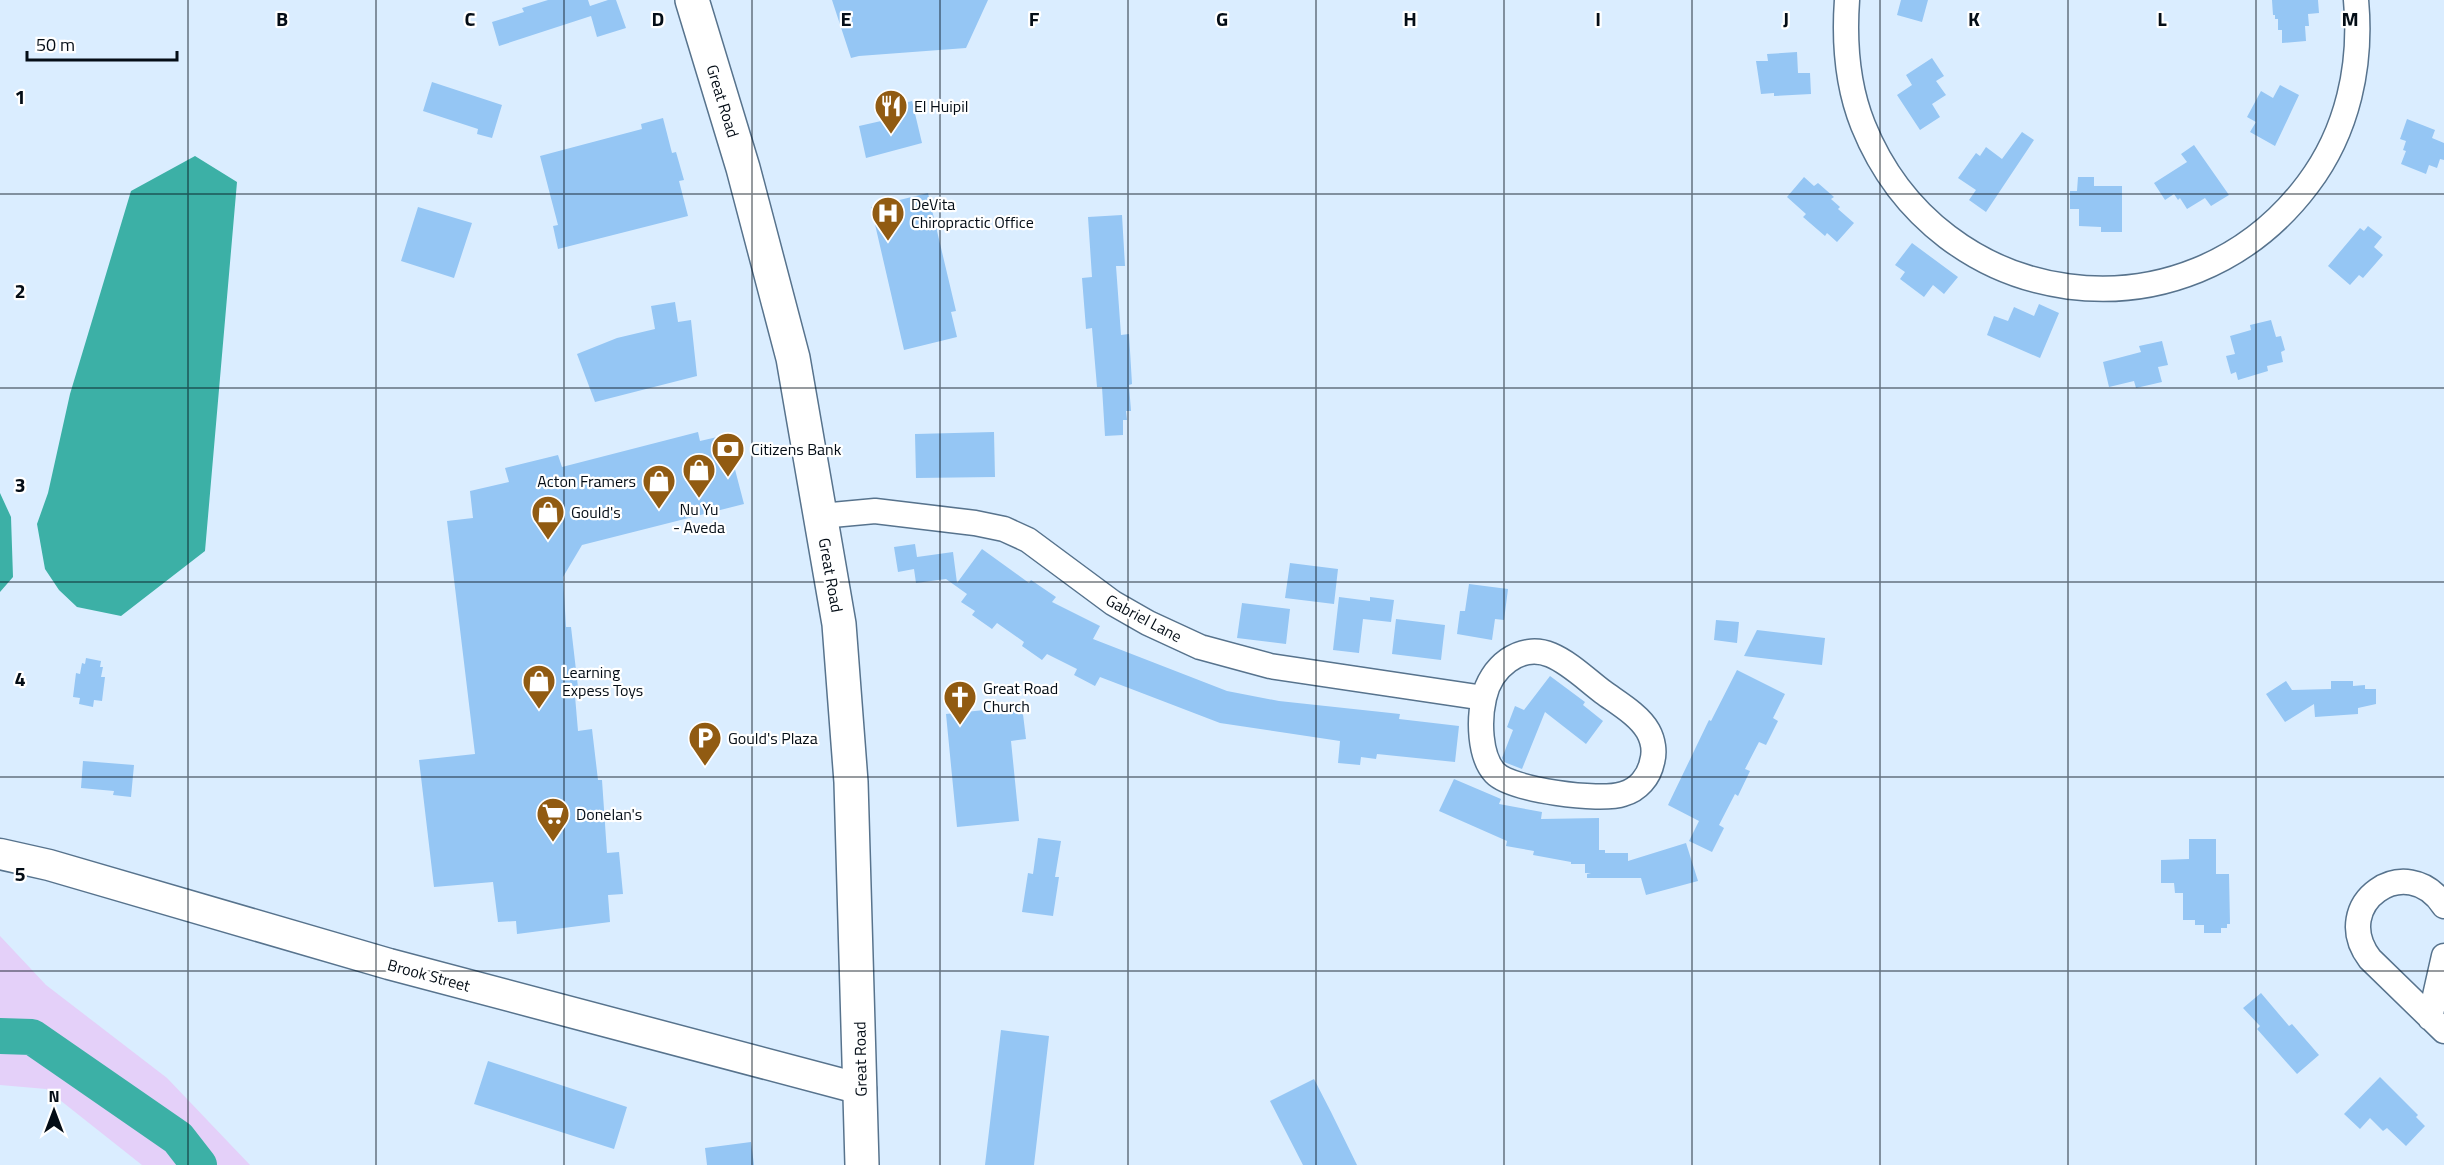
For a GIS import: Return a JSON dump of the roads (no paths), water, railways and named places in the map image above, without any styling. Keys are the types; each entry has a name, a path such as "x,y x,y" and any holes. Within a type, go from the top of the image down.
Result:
{"main road":[{"name":"Great Road","path":"692,0 743,168 793,358 841,647 852,811 862,1165"}],"street":[{"path":"1847,0 1847,60 1853,94 1863,125 1882,163 1909,201 1938,229 1998,267 2038,282 2075,288 2112,289 2151,285 2190,275 2231,255 2264,233 2294,203 2320,168 2338,135 2356,69 2358,31 2356,0"},
{"name":"Gabriel Lane","path":"821,516 875,512 975,523 1004,529 1028,540 1113,603 1148,623 1200,647 1270,666 1484,698"},
{"path":"1533,652 1554,656 1644,726 1652,741 1653,752 1648,774 1632,790 1611,797 1530,788 1507,781 1494,772 1486,758 1482,726 1484,698 1493,677 1504,663 1513,657 1533,652"},
{"name":"Brook Street","path":"0,854 49,865 389,964 861,1089"},
{"path":"2437,1025 2364,950 2358,931 2358,921 2361,911 2372,894 2381,888 2401,882 2421,885 2430,890 2444,906"},
{"path":"2437,1025 2444,956"}],"waterway":[{"path":"0,1036 32,1037 178,1138 199,1165"}],"place":[{"name":"El Huipil","path":"891,135"},
{"name":"DeVita Chiropractic Office","path":"888,242"},
{"name":"Citizens Bank","path":"728,478"},
{"name":"Nu Yu - Aveda","path":"699,499"},
{"name":"Acton Framers","path":"659,510"},
{"name":"Gould's","path":"548,541"},
{"name":"Learning Expess Toys","path":"539,710"},
{"name":"Great Road Church","path":"960,726"},
{"name":"Gould's Plaza","path":"705,767"},
{"name":"Donelan's","path":"553,843"}]}
